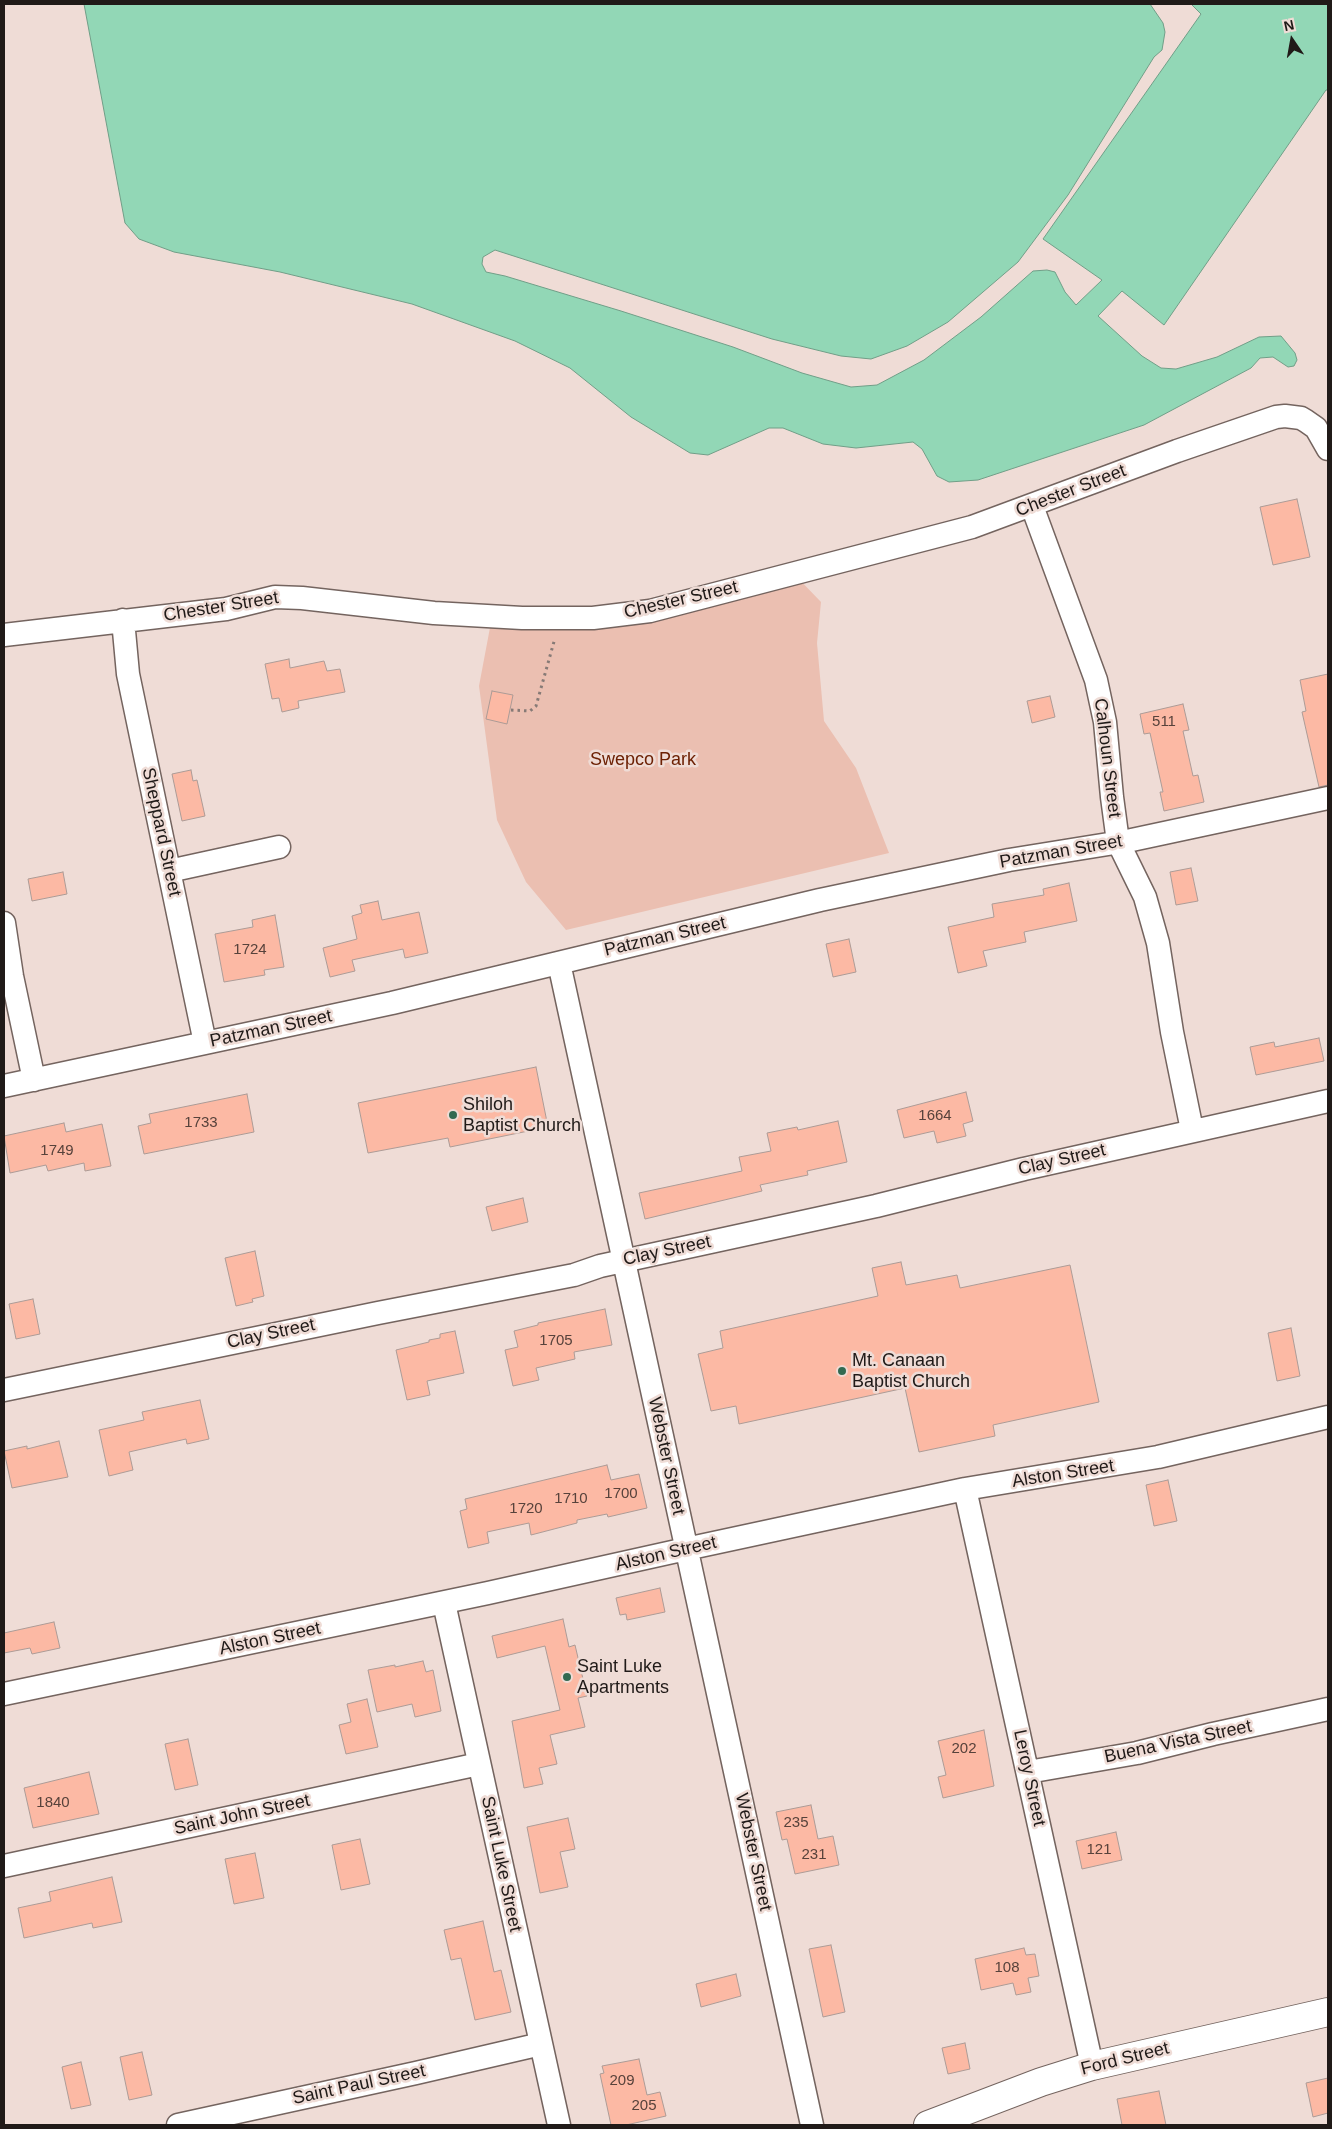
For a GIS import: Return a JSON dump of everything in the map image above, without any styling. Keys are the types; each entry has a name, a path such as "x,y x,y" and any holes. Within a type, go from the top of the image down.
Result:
{"main road":[{"name":"Ford Street","path":"928,2125 1041,2082 1092,2066 1328,2012"}],"street":[{"name":"Chester Street","path":"4,635 226,609 275,596 434,613 522,618 593,618 658,609 972,527 1258,422 1284,416 1301,418 1316,428 1328,449"},
{"name":"Calhoun Street","path":"1032,506 1096,680 1105,722 1118,842 1145,897 1158,943 1172,1032 1192,1130"},
{"name":"Sheppard Street","path":"123,620 128,674 204,1043"},
{"name":"Patzman Street","path":"4,1086 392,1003 812,902 1048,853 1118,842 1328,798"},
{"path":"168,871 279,847"},
{"path":"4,923 12,976 34,1080"},
{"name":"Webster Street","path":"559,963 812,2125"},
{"name":"Clay Street","path":"4,1390 378,1312 570,1275 624,1261 876,1206 1192,1130 1328,1101"},
{"name":"Alston Street","path":"4,1694 444,1602 965,1489 1158,1458 1328,1417"},
{"name":"Leroy Street","path":"965,1489 1092,2066"},
{"name":"Saint Luke Street","path":"444,1602 559,2125"},
{"name":"Buena Vista Street","path":"1028,1772 1137,1753 1328,1709"},
{"name":"Saint John Street","path":"4,1866 480,1764"},
{"name":"Saint Paul Street","path":"178,2125 541,2044"}],"path":[{"path":"511,710 530,711 536,706 560,618"}],"green space":[{"name":"Swepco Park","path":"793,573 821,602 817,643 824,721 856,768 889,853 566,930 526,882 497,820 479,686 492,617 593,618"}],"shaded area":[{"path":"84,4 1150,4 1163,23 1165,32 1162,50 1154,57 1068,195 1018,262 948,322 907,346 871,359 841,356 772,339 495,250 483,257 482,264 486,272 621,311 733,347 802,373 851,387 877,385 924,360 981,317 1033,271 1047,270 1055,272 1065,292 1076,305 1102,280 1043,239 1201,14 1191,4 1328,4 1328,90 1326,90 1164,325 1122,291 1098,316 1142,356 1161,368 1176,369 1217,357 1259,337 1281,336 1295,353 1297,360 1294,366 1288,367 1273,357 1260,358 1251,368 1144,425 978,480 949,482 937,476 922,449 913,442 856,448 823,444 783,428 769,428 708,455 690,453 631,417 570,368 515,341 412,304 280,272 174,252 139,239 125,223"}],"building":[{"path":"1297,499 1310,557 1273,565 1260,507"},
{"path":"289,659 290,668 324,661 327,671 340,669 345,692 298,701 299,708 282,712 279,698 272,699 265,664"},
{"path":"1328,674 1328,785 1319,787 1302,712 1306,711 1300,680"},
{"path":"492,691 513,695 507,724 486,719"},
{"path":"1050,696 1055,717 1032,723 1027,701"},
{"path":"1183,704 1189,730 1183,731 1193,776 1198,775 1204,802 1164,811 1160,792 1163,792 1150,733 1144,734 1140,714"},
{"path":"191,770 193,781 197,780 205,816 182,821 172,774"},
{"path":"1191,868 1198,901 1176,905 1170,872"},
{"path":"63,872 67,894 32,901 28,879"},
{"path":"1069,883 1077,921 1024,932 1026,942 983,951 987,966 958,973 948,927 994,917 992,904 1044,895 1043,889"},
{"path":"378,901 382,920 419,912 428,953 405,958 403,949 352,960 355,971 330,977 323,948 357,939 352,916 362,913 360,905"},
{"path":"275,915 284,967 264,970 265,975 224,982 215,934 253,927 252,920"},
{"path":"849,939 856,972 833,977 826,944"},
{"path":"1319,1038 1324,1061 1256,1075 1250,1047 1274,1042 1275,1047"},
{"name":"Shiloh Baptist Church","path":"536,1067 548,1127 450,1147 448,1138 368,1153 358,1103"},
{"path":"966,1092 973,1121 963,1124 966,1136 937,1143 934,1131 904,1138 897,1110"},
{"path":"247,1094 254,1132 144,1154 138,1126 151,1123 149,1114"},
{"path":"838,1121 847,1162 807,1171 808,1175 760,1185 762,1191 645,1219 639,1193 742,1171 739,1157 771,1151 767,1133 797,1127 798,1130"},
{"path":"64,1123 66,1132 102,1124 111,1166 85,1171 84,1163 48,1171 46,1165 10,1173 4,1136"},
{"path":"523,1198 528,1222 492,1231 486,1207"},
{"path":"255,1251 264,1296 252,1299 253,1302 236,1306 225,1258"},
{"name":"Mt. Canaan Baptist Church","path":"901,1262 906,1285 957,1275 960,1288 1070,1265 1099,1402 993,1425 995,1436 919,1452 905,1388 739,1424 736,1406 711,1411 698,1354 723,1348 720,1331 878,1296 872,1268"},
{"path":"33,1299 40,1334 16,1339 9,1304"},
{"path":"605,1309 612,1345 574,1352 575,1359 536,1368 539,1380 513,1386 505,1350 518,1347 514,1331 538,1325 538,1323"},
{"path":"1291,1328 1300,1376 1277,1381 1268,1333"},
{"path":"455,1331 464,1373 427,1381 430,1395 407,1400 396,1350 429,1342 429,1340 440,1338 440,1334"},
{"path":"200,1400 209,1439 187,1444 186,1439 129,1452 133,1470 109,1476 99,1430 144,1420 142,1412"},
{"path":"59,1441 68,1477 12,1488 4,1451 27,1446 27,1449"},
{"path":"607,1465 611,1480 639,1474 647,1508 608,1517 607,1514 577,1520 577,1523 531,1535 529,1523 487,1532 489,1543 468,1548 460,1511 467,1509 465,1499"},
{"path":"1168,1480 1177,1521 1154,1526 1146,1485"},
{"path":"660,1588 665,1612 627,1620 626,1614 620,1615 616,1598"},
{"name":"Saint Luke Apartments","path":"563,1619 569,1647 575,1645 587,1696 578,1698 585,1727 550,1735 557,1764 539,1768 543,1784 524,1788 512,1721 560,1710 545,1646 497,1658 492,1636"},
{"path":"54,1622 60,1648 32,1654 30,1648 4,1653 4,1633"},
{"path":"423,1661 426,1672 433,1670 441,1711 415,1717 412,1704 377,1712 368,1670"},
{"path":"367,1699 378,1747 346,1754 339,1725 351,1722 347,1704"},
{"path":"984,1730 994,1786 943,1798 938,1777 946,1775 938,1741"},
{"path":"188,1739 198,1785 175,1790 165,1744"},
{"path":"89,1772 99,1814 33,1828 24,1788"},
{"path":"811,1805 818,1839 833,1836 839,1865 795,1874 787,1839 782,1840 776,1812"},
{"path":"568,1818 575,1849 560,1852 568,1887 540,1893 527,1827"},
{"path":"1116,1832 1122,1860 1082,1869 1076,1841"},
{"path":"360,1839 370,1884 341,1890 332,1845"},
{"path":"255,1853 264,1898 234,1904 225,1859"},
{"path":"112,1877 122,1922 93,1928 92,1923 24,1938 18,1908 51,1901 49,1892"},
{"path":"483,1921 494,1972 501,1970 511,2012 475,2020 461,1958 451,1960 444,1930"},
{"path":"831,1945 845,2012 823,2017 809,1949"},
{"path":"1024,1948 1026,1955 1035,1954 1039,1976 1028,1978 1031,1992 1016,1995 1013,1983 981,1990 975,1959"},
{"path":"736,1974 741,1996 701,2007 696,1984"},
{"path":"965,2043 970,2069 948,2074 942,2048"},
{"path":"142,2052 152,2095 129,2100 120,2057"},
{"path":"639,2059 647,2095 660,2092 666,2116 626,2125 611,2125 600,2074 604,2073 602,2066"},
{"path":"81,2062 91,2105 71,2109 62,2067"},
{"path":"1328,2078 1328,2113 1313,2117 1306,2083"},
{"path":"1159,2091 1166,2125 1122,2125 1117,2099"}],"place":[{"name":"Shiloh Baptist Church","path":"453,1115"},
{"name":"Mt. Canaan Baptist Church","path":"842,1371"},
{"name":"Saint Luke Apartments","path":"567,1677"}]}
